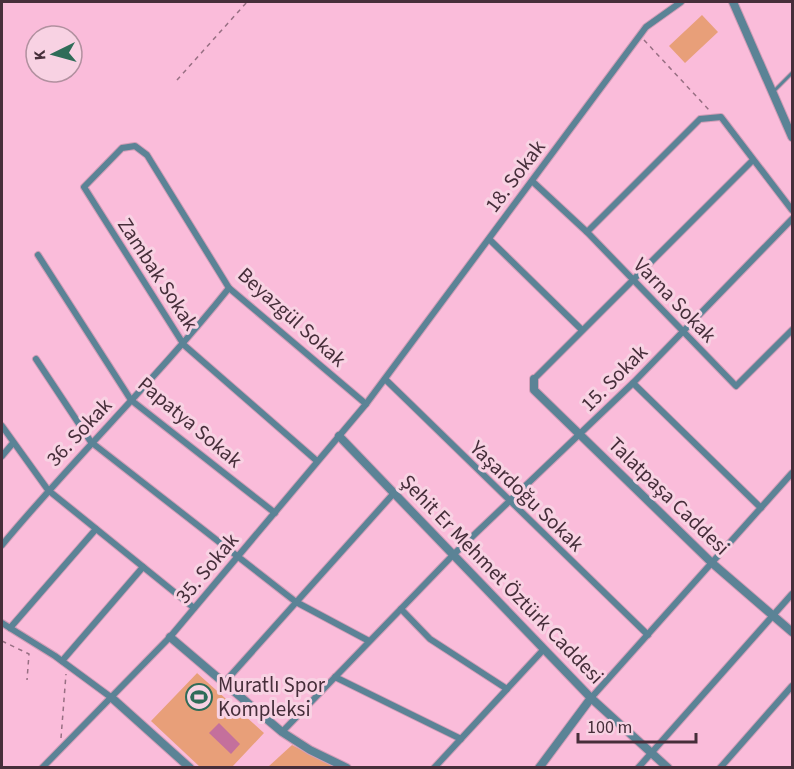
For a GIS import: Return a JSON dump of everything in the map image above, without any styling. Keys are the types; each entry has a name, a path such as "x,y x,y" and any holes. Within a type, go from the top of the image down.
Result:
{"street":[{"name":"18. Sokak","path":"385,379 646,27 681,2"},
{"path":"733,2 792,137"},
{"path":"587,232 700,118 721,117 752,161 792,210"},
{"name":"Beyazgül Sokak","path":"86,194 84,187 122,148 135,146 147,155 229,288 366,404"},
{"path":"534,379 752,161"},
{"name":"Varna Sokak","path":"531,181 587,232 736,386 792,330"},
{"name":"Zambak Sokak","path":"86,194 184,345 317,460"},
{"name":"15. Sokak","path":"282,732 453,555 633,383 792,219"},
{"path":"489,239 582,330"},
{"name":"Papatya Sokak","path":"38,255 131,400 275,513"},
{"name":"36. Sokak","path":"2,545 91,442 184,345 229,288"},
{"path":"36,359 91,442 296,602 369,641"},
{"name":"35. Sokak","path":"42,768 170,637 385,379"},
{"name":"Yaşardoğu Sokak","path":"385,379 509,502 648,634"},
{"name":"Talatpaşa Caddesi","path":"534,379 534,390 712,563 792,632"},
{"path":"633,383 761,508"},
{"path":"2,426 48,490 194,608"},
{"name":"Şehit Er Mehmet Öztürk Caddesi","path":"339,436 591,698 668,768"},
{"path":"2,456 13,443"},
{"path":"539,768 591,698 792,473"},
{"path":"223,684 394,493"},
{"path":"10,628 96,529"},
{"path":"64,662 143,567"},
{"path":"638,768 792,594"},
{"path":"401,609 430,639 507,689"},
{"path":"2,623 64,662 112,698 190,768"},
{"path":"170,637 282,732 310,750 345,767"},
{"path":"434,768 544,649"},
{"path":"335,677 461,739"},
{"path":"720,768 792,686"}],"lane":[{"path":"773,92 792,73"}],"path":[{"path":"177,80 247,2"},
{"path":"639,36 689,86 714,117"},
{"path":"2,641 29,654 27,680"},
{"path":"60,750 64,662"},
{"path":"290,768 298,768"}],"shaded area":[{"path":"702,15 718,32 685,63 669,46"},
{"name":"Muratlı Spor Kompleksi","path":"197,673 264,733 232,767 200,767 151,721"},
{"path":"219,723 240,744 231,754 209,733"},
{"path":"292,745 335,767 268,767"}],"place":[{"name":"Muratlı Spor Kompleksi","path":"199,697"}]}
